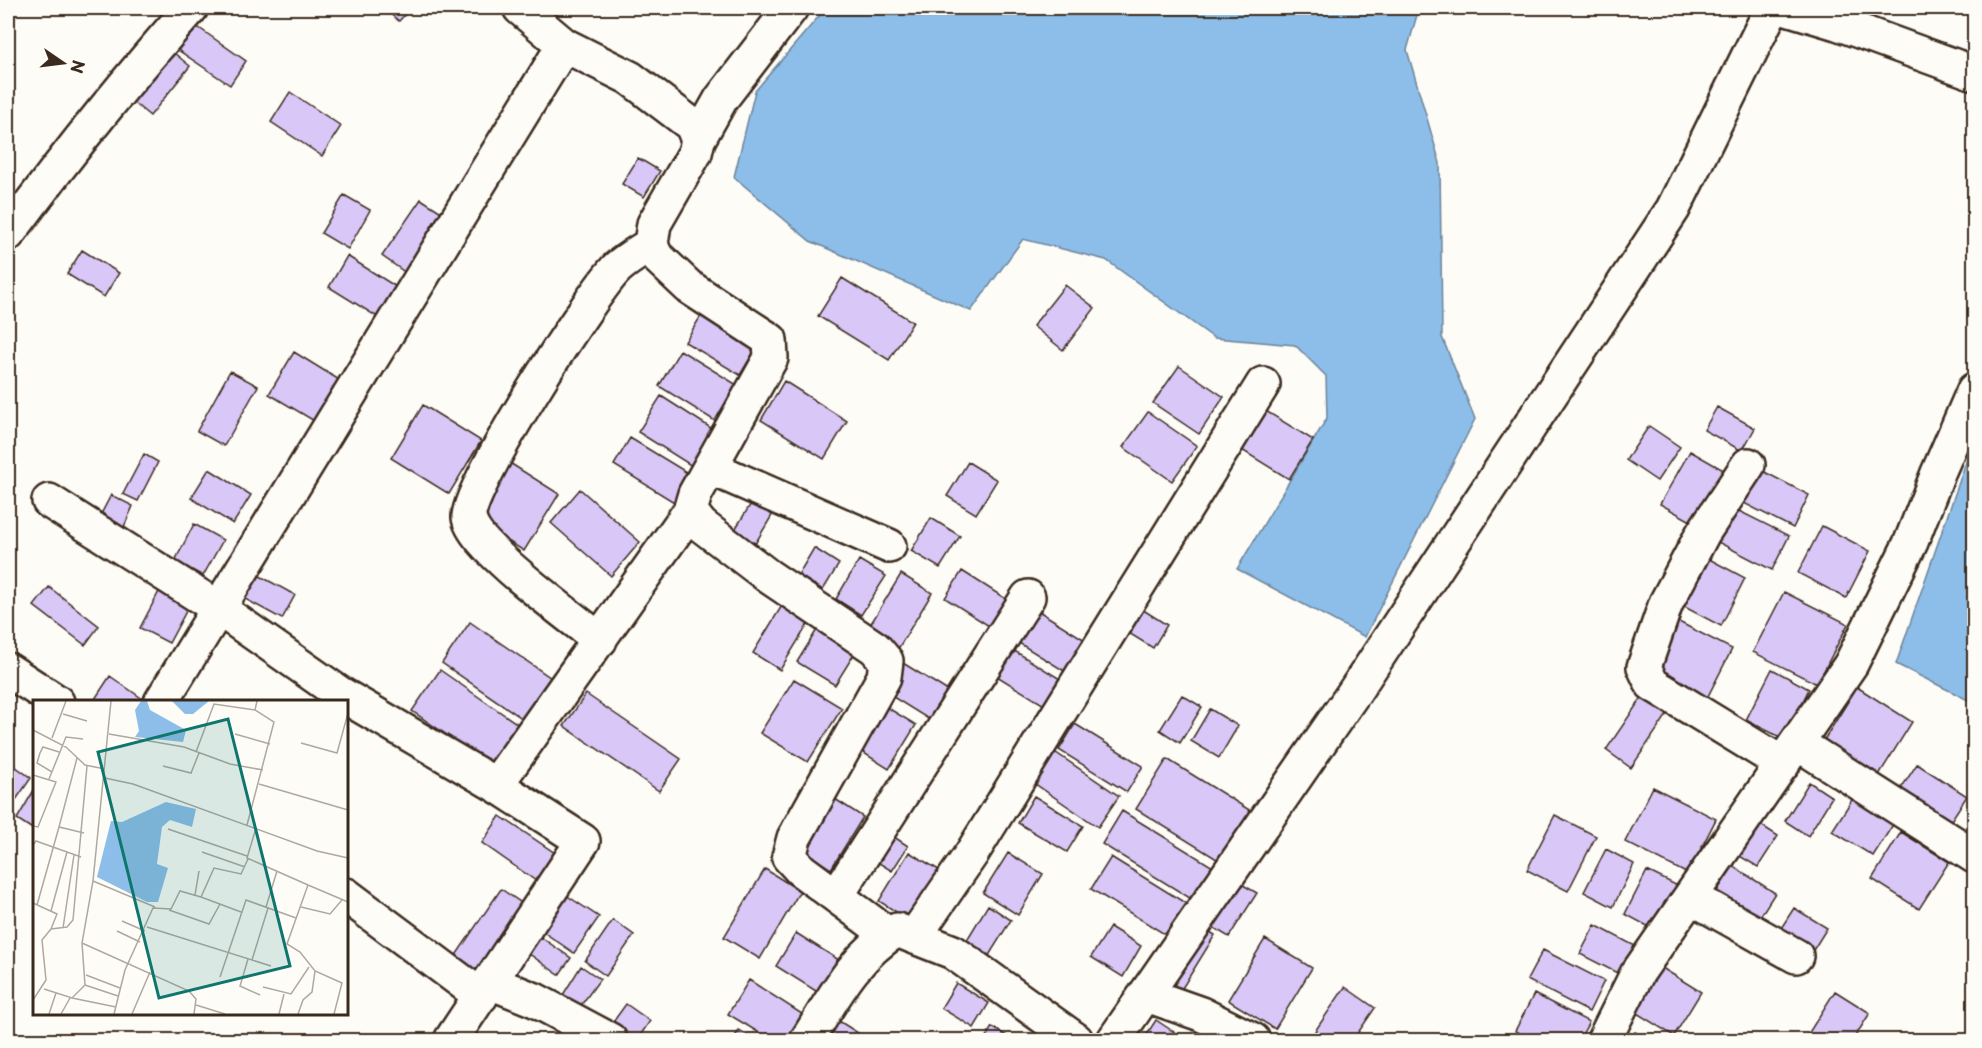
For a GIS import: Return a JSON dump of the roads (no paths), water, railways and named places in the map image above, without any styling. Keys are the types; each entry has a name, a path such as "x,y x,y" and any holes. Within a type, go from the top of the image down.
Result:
{"street":[{"path":"8,234 69,152 191,8"},
{"path":"496,785 690,511 695,494 771,358 770,340 689,287 655,255 651,244 654,224 695,153 698,140 721,99 791,8"},
{"path":"1114,1041 1355,691 1673,209 1772,8"},
{"path":"1786,8 1840,15 1974,73"},
{"path":"535,12 564,45 630,78 692,125 698,140"},
{"path":"162,700 564,45"},
{"path":"600,640 502,560 474,531 468,516 476,490 510,429 579,320 617,268 651,244"},
{"path":"807,1041 854,966 879,940 902,936 972,853 1263,384"},
{"path":"1604,1041 1637,974 1851,664 1911,542 1974,390"},
{"path":"1748,465 1703,533 1666,603 1644,667 1652,684 1790,754 1974,855"},
{"path":"711,468 889,546"},
{"path":"49,501 218,608 339,693 496,785 583,841 451,1041"},
{"path":"690,511 701,525 768,576 875,648 886,661 884,676 794,838 789,857 801,870 902,936 953,952 1076,1041"},
{"path":"837,895 1028,597"},
{"path":"8,670 54,700"},
{"path":"348,896 485,989 535,1000 610,1041"},
{"path":"1691,897 1796,956"},
{"path":"1147,995 1201,1014 1253,1041"}],"water":[{"path":"826,8 1419,8 1407,50 1440,163 1442,337 1475,419 1365,637 1237,569 1327,418 1326,376 1295,345 1214,338 1106,260 1023,239 971,311 810,241 734,177 755,91"},
{"path":"1974,439 1974,703 1896,664"}]}
